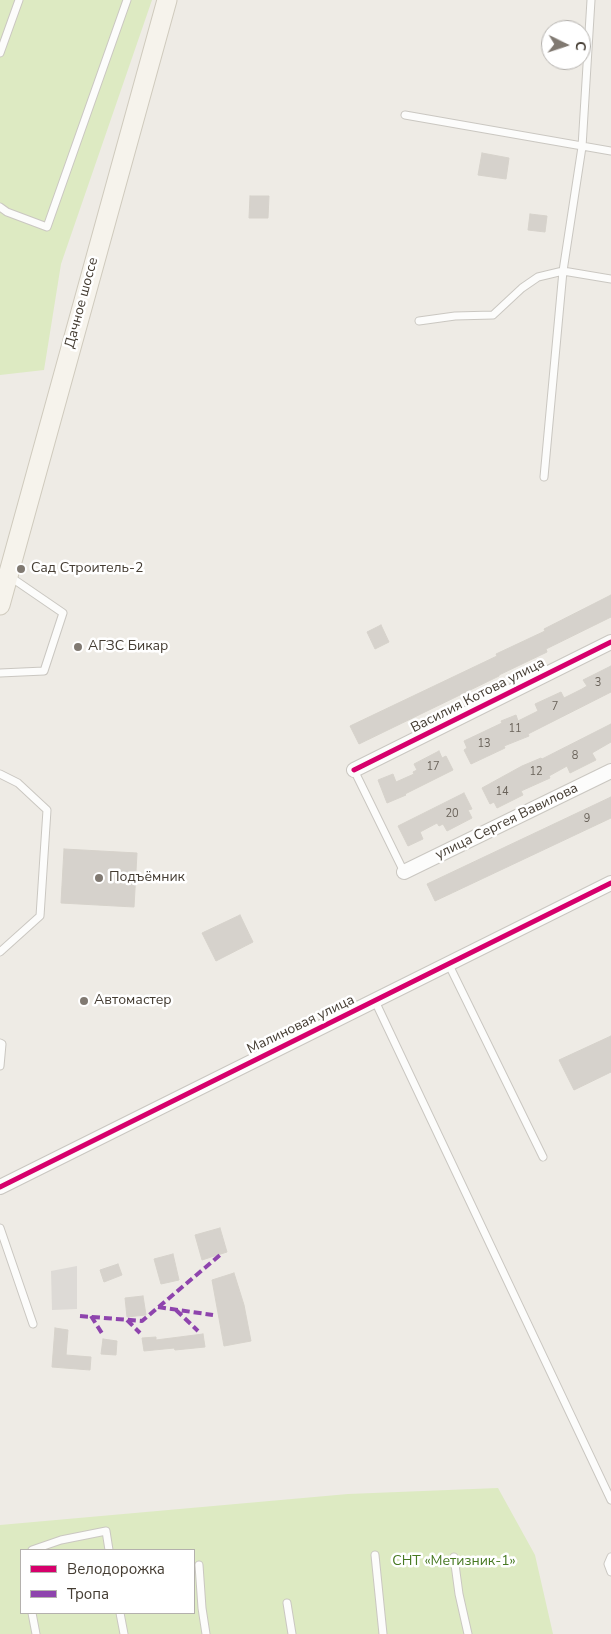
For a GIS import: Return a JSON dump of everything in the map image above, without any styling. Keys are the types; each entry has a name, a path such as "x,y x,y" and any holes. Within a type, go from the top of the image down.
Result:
{"main road":[{"name":"Дачное шоссе","path":"3,590 166,0"}],"street":[{"name":"Василия Котова улица","path":"354,770 611,642"},
{"name":"улица Сергея Вавилова","path":"404,872 611,771"},
{"name":"Малиновая улица","path":"0,1187 611,883"}],"lane":[{"path":"0,53 19,0"},
{"path":"0,207 7,212 47,227 127,0"},
{"path":"544,477 563,271 582,147 591,0"},
{"path":"405,115 611,151"},
{"path":"419,322 455,316 492,315 538,276 563,271 611,279"},
{"path":"0,673 44,671 63,613 3,590"},
{"path":"354,770 404,872"},
{"path":"0,774 18,782 47,810 40,916 0,952"},
{"path":"449,965 543,1157"},
{"path":"375,1001 611,1500"},
{"path":"0,1043 2,1044 0,1066"},
{"path":"0,1228 34,1324"},
{"path":"35,1549 61,1540 106,1531 109,1549"},
{"path":"375,1555 383,1634"},
{"path":"454,1557 459,1594 468,1634"},
{"path":"611,1557 608,1564 611,1572"},
{"path":"199,1565 206,1634"},
{"path":"287,1603 292,1634"},
{"path":"32,1614 36,1634"},
{"path":"120,1614 124,1634"}],"green space":[{"path":"0,0 152,0 61,264 44,370 0,375"},
{"name":"СНТ «Метизник-1»","path":"498,1488 535,1555 553,1634 0,1634 0,1525 348,1494"}],"shaded area":[{"path":"77,1266 77,1309 52,1310 51,1271"}],"building":[{"path":"482,153 509,158 506,179 478,175"},
{"path":"250,196 269,196 268,218 249,218"},
{"path":"530,214 547,216 545,232 528,230"},
{"path":"611,595 611,617 546,649 547,652 359,744 350,726 497,656 496,654 545,631 544,629"},
{"path":"381,625 389,642 375,649 367,632"},
{"path":"611,666 611,692 528,734 529,736 504,746 505,748 471,764 464,750 467,748 464,741 502,723 501,721 516,715 518,721 538,711 535,704 561,692 564,698 582,689 587,686 583,680"},
{"path":"611,724 611,742 592,753 596,760 570,773 567,766 549,776 550,778 521,791 523,795 497,808 494,802 490,804 482,788 522,766 542,759"},
{"path":"439,751 442,758 446,756 453,770 387,803 378,780 393,774 396,782 414,774 413,772 417,770 414,764"},
{"path":"464,793 472,809 468,810 472,818 447,831 443,824 439,826 437,823 420,832 423,839 408,846 398,826"},
{"path":"611,797 611,818 435,901 427,884"},
{"name":"Подъёмник","path":"64,849 137,853 134,907 61,903"},
{"path":"240,915 253,942 216,961 202,933"},
{"path":"611,1036 611,1072 574,1090 559,1060"},
{"path":"220,1228 227,1252 202,1260 195,1235"},
{"path":"173,1254 179,1280 161,1284 154,1259"},
{"path":"118,1264 122,1275 104,1282 100,1270"},
{"path":"234,1273 244,1305 251,1341 224,1346 212,1280"},
{"path":"143,1296 146,1315 127,1317 125,1298"},
{"path":"55,1328 68,1330 66,1355 91,1357 90,1370 52,1367"},
{"path":"203,1334 205,1347 144,1351 142,1338 156,1337 156,1340"},
{"path":"103,1339 117,1341 116,1355 101,1354"}],"marked path":[{"path":"80,1316 142,1321 220,1255"},
{"path":"158,1307 213,1315"},
{"path":"176,1310 198,1331"},
{"path":"91,1316 103,1335"},
{"path":"127,1320 140,1333"}],"cycle path":[{"path":"354,770 611,642"},
{"path":"0,1187 611,883"}],"place":[{"name":"Сад Строитель-2","path":"21,569"},
{"name":"АГЗС Бикар","path":"78,647"},
{"name":"Подъёмник","path":"99,878"},
{"name":"Автомастер","path":"84,1001"}]}
